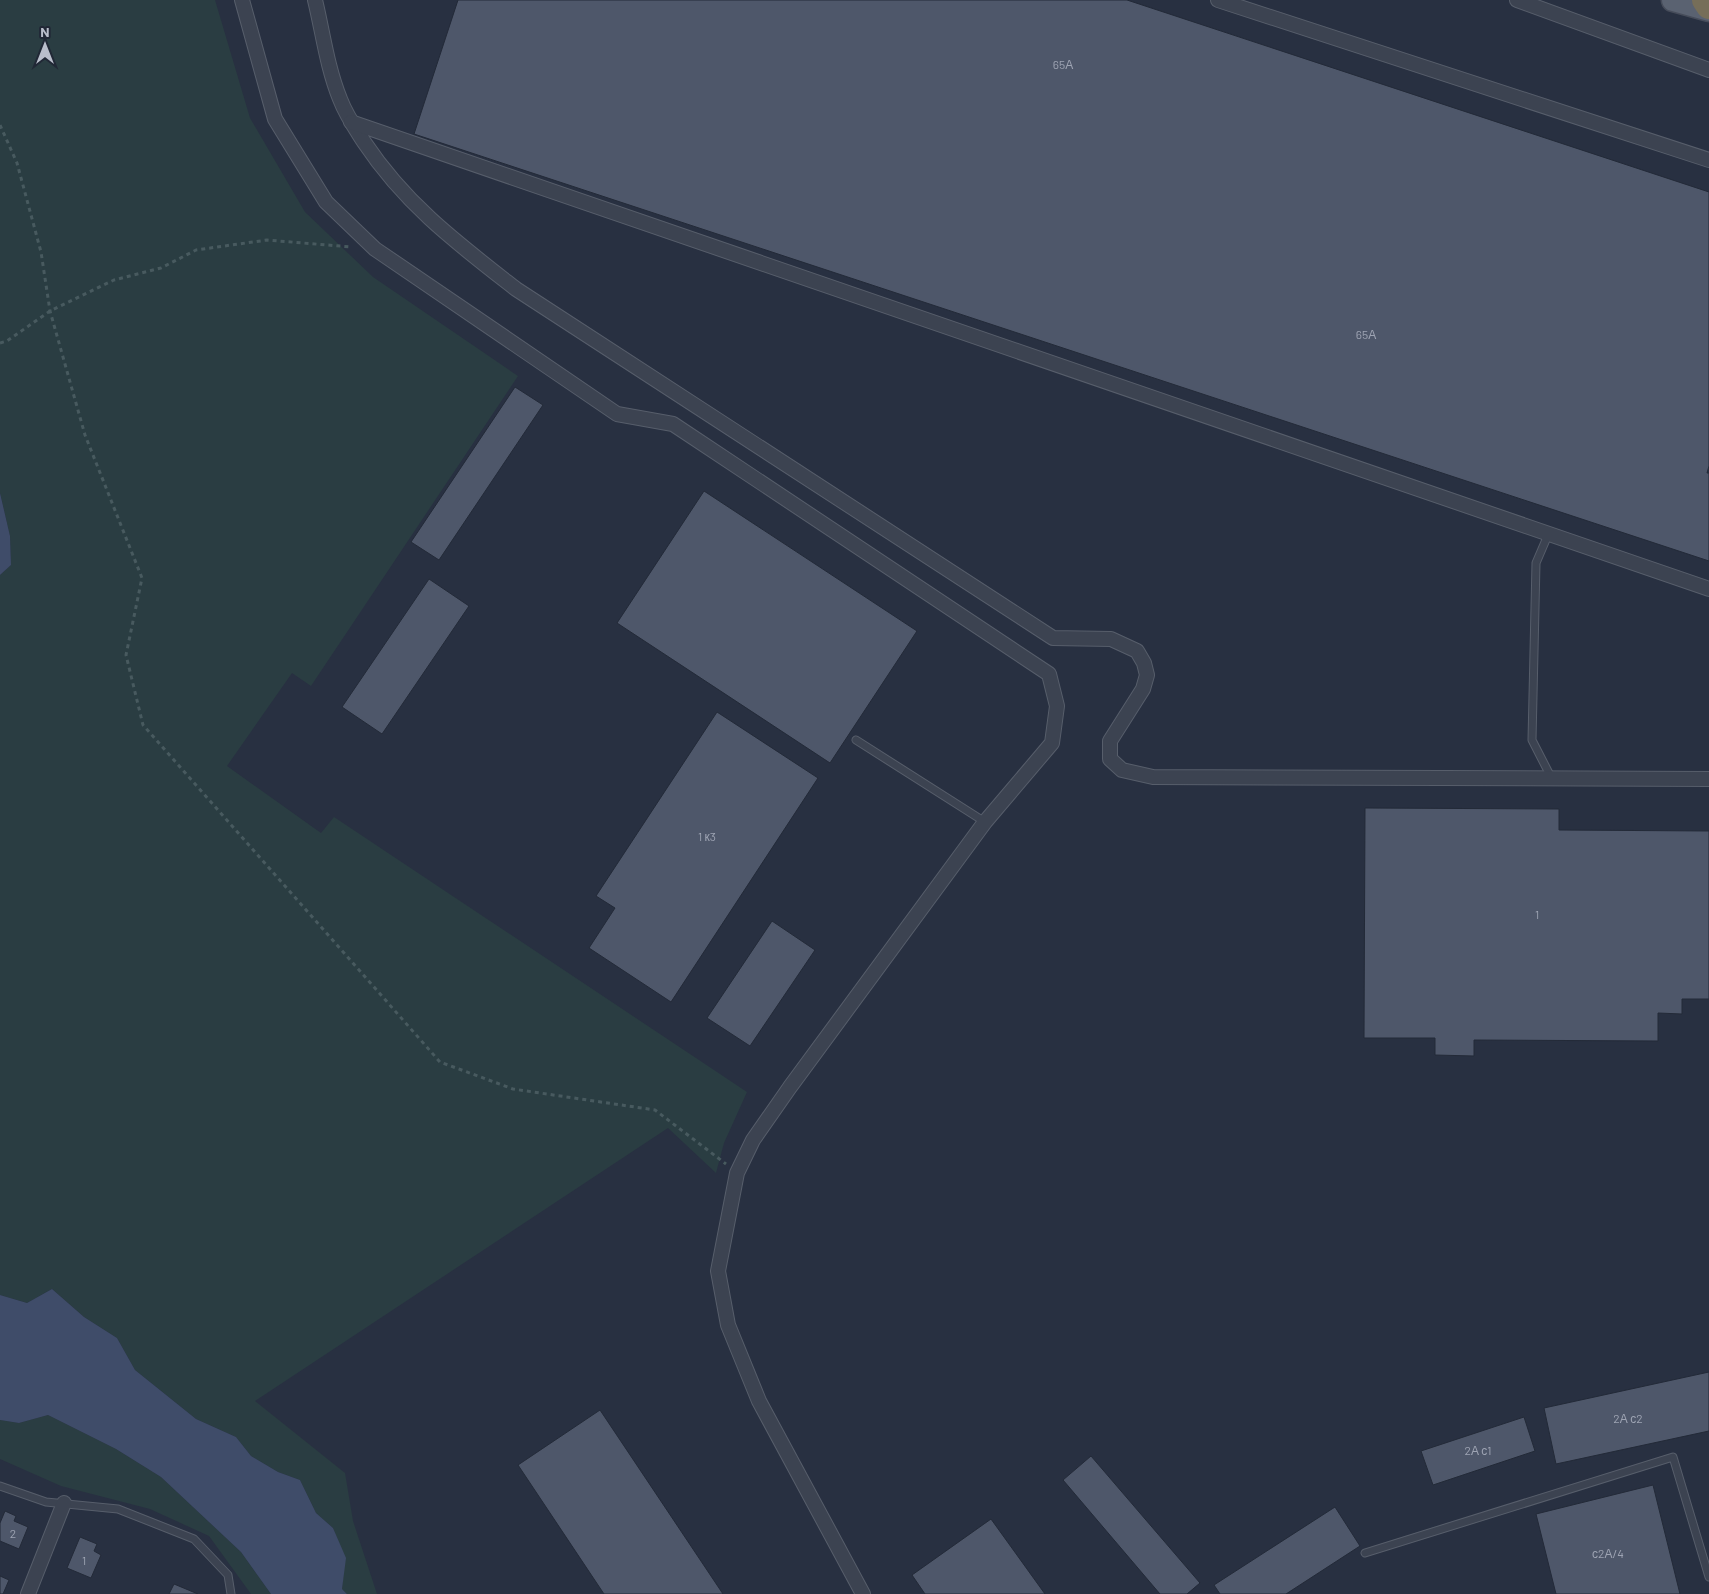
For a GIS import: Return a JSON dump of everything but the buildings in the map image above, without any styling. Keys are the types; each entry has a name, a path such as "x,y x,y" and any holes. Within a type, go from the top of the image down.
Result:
{"highway":[{"path":"1705,0 1709,6"}],"main road":[{"path":"1673,0 1709,10"}],"street":[{"path":"242,0 275,119 326,202 375,249 617,414 674,424 1049,674 1057,706 1052,743 985,822 785,1095 753,1140 737,1173 718,1271 728,1325 759,1400 864,1594"},
{"path":"315,0 327,59 340,100 351,122 384,172 425,215 516,289 1053,638 1111,639 1137,651 1144,663 1147,675 1143,689 1110,741 1110,759 1122,770 1153,777 1709,778"},
{"path":"1218,0 1709,160"},
{"path":"1517,0 1709,70"},
{"path":"351,122 1709,589"},
{"path":"28,1594 64,1503"}],"lane":[{"path":"1548,535 1536,563 1532,740 1551,777"},
{"path":"856,740 985,822"},
{"path":"1365,1552 1673,1457 1709,1577"},
{"path":"0,1486 46,1502 118,1509 194,1539 228,1575 231,1594"}],"path":[{"path":"0,124 18,163 41,252 50,311 85,436 142,578 126,655 143,725 440,1062 513,1089 655,1110 737,1173"},
{"path":"0,343 7,341 50,311 114,280 161,268 196,250 267,240 375,249"}],"green space":[{"path":"0,0 215,0 250,118 305,212 373,277 518,376 311,686 292,673 227,766 321,833 334,817 747,1092 724,1143 716,1173 668,1128 255,1401 345,1473 353,1521 377,1594 347,1594 342,1589 345,1558 333,1528 316,1513 300,1480 278,1472 251,1456 236,1437 196,1419 135,1370 117,1338 84,1317 52,1289 27,1303 0,1295 0,575 11,565 10,536 0,493"},
{"path":"48,1415 116,1449 161,1477 241,1552 271,1594 251,1594 209,1536 150,1509 61,1486 0,1459 0,1420 19,1423"}],"water":[{"path":"0,493 10,536 11,565 0,575"},
{"path":"52,1289 84,1317 117,1338 135,1370 196,1419 236,1437 251,1456 278,1472 300,1480 316,1513 333,1528 346,1558 342,1589 347,1594 271,1594 241,1552 161,1477 116,1449 48,1415 19,1423 0,1420 0,1295 27,1303"}]}
